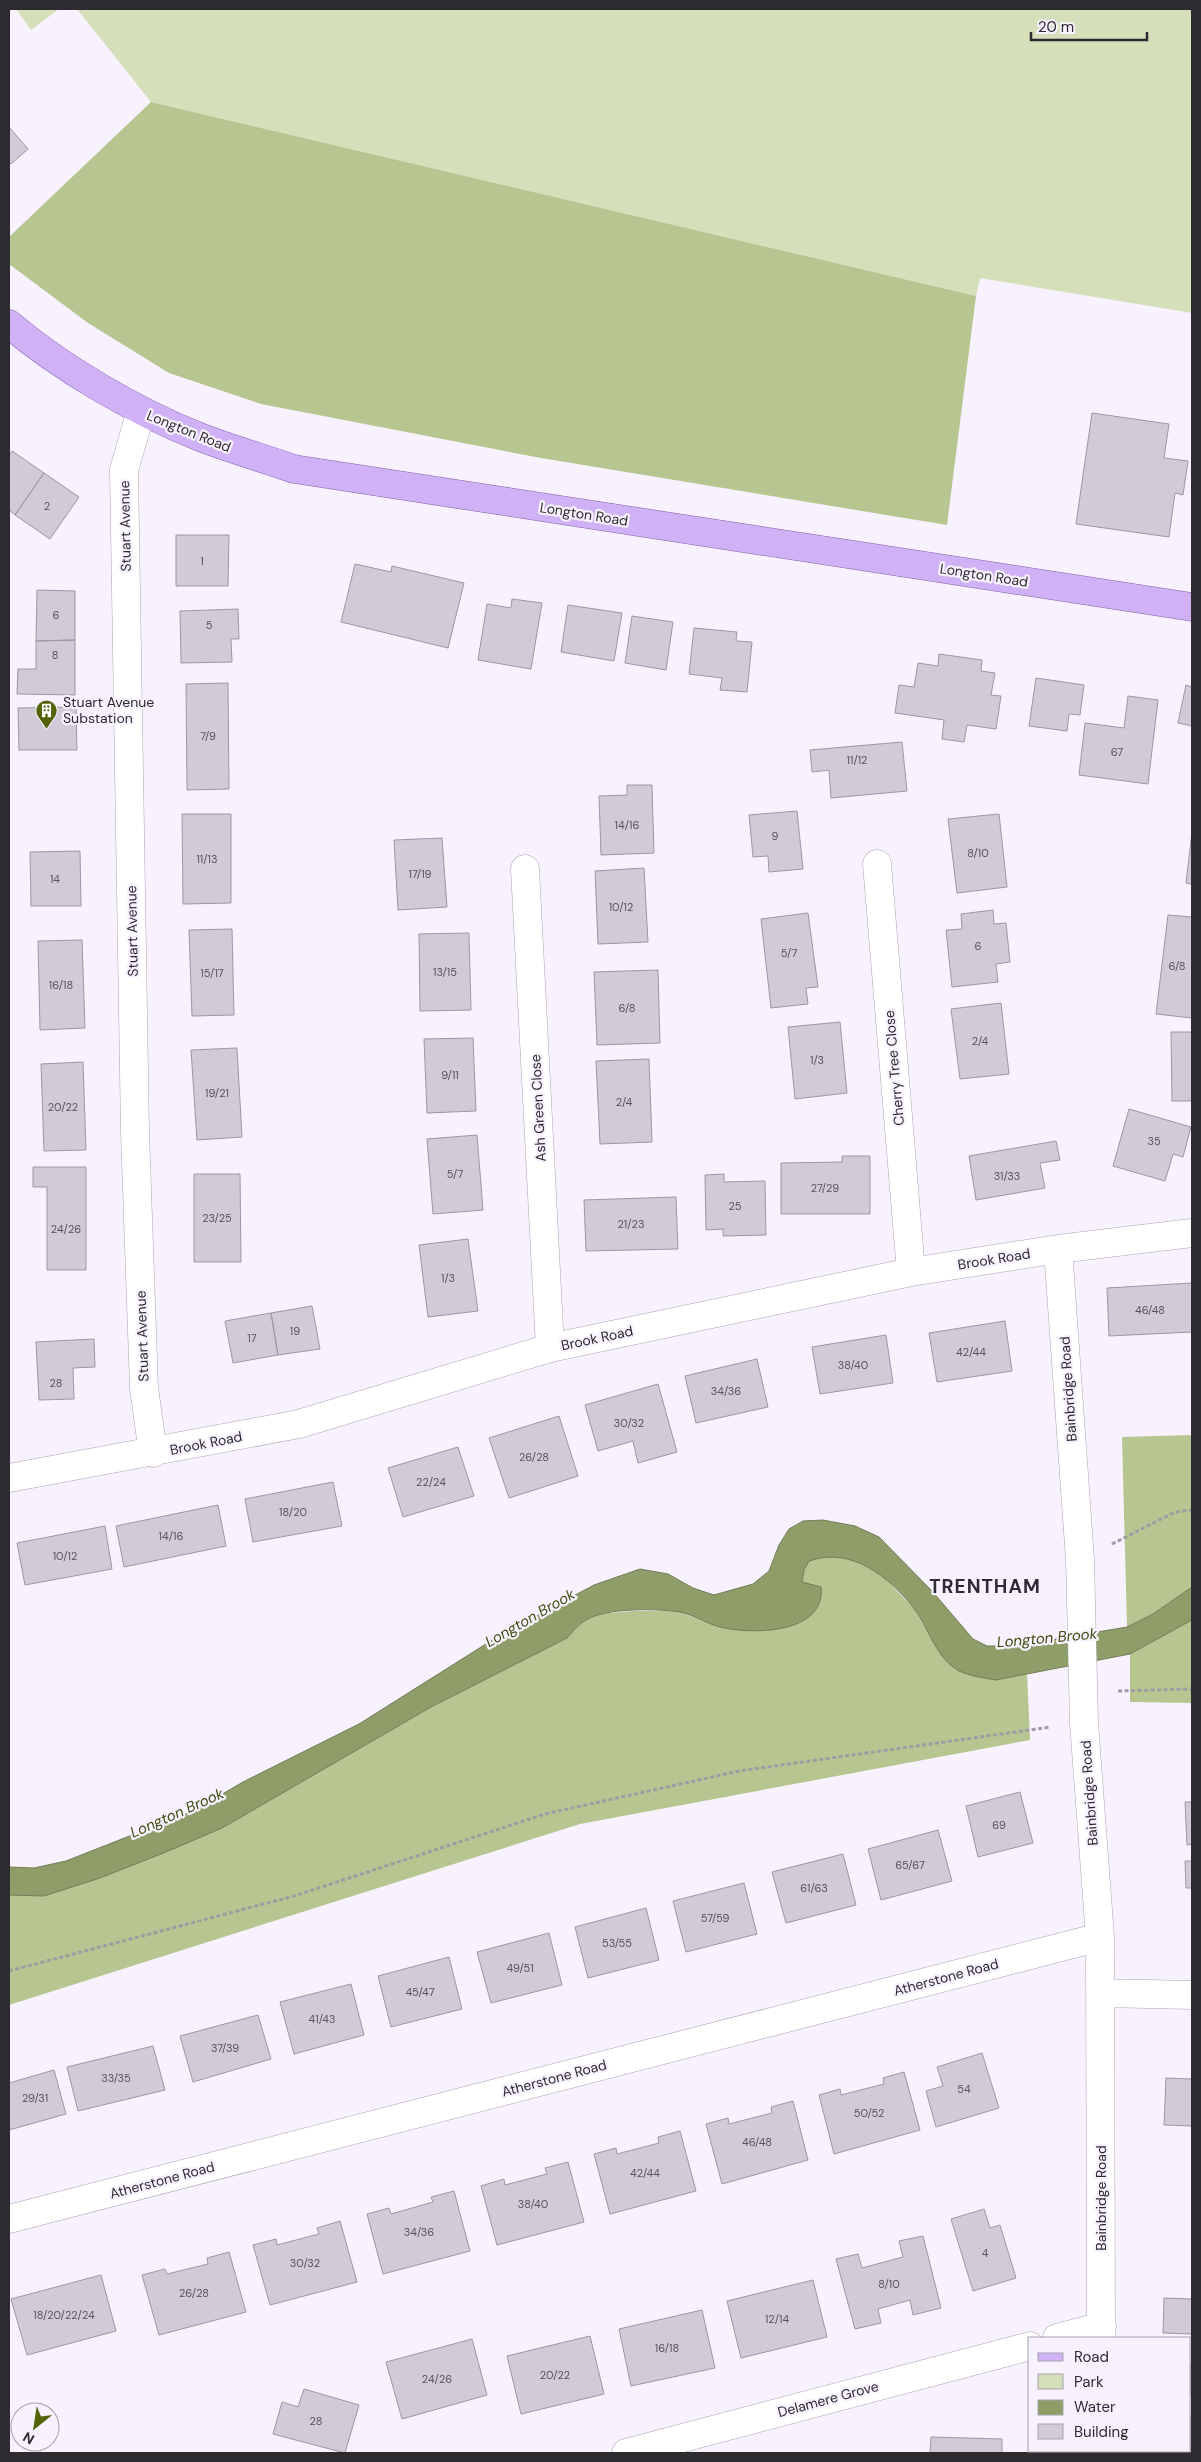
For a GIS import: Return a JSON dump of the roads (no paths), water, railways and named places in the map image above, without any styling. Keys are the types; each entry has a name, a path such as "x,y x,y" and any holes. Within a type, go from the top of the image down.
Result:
{"main road":[{"name":"Longton Road","path":"9,324 44,352 141,411 200,437 294,469 1192,607"}],"street":[{"name":"Stuart Avenue","path":"141,411 124,470 135,1132 144,1388 153,1453"},
{"name":"Cherry Tree Close","path":"877,864 911,1272"},
{"name":"Ash Green Close","path":"525,869 550,1348"},
{"name":"Brook Road","path":"9,1478 153,1453 298,1424 550,1348 911,1272 1058,1249 1192,1233"},
{"name":"Bainbridge Road","path":"1058,1249 1080,1560 1084,1723 1100,1937 1101,2332"},
{"name":"Atherstone Road","path":"9,2219 1100,1937"},
{"path":"1101,1993 1192,1995"},
{"path":"1064,2337 1101,2332"},
{"name":"Delamere Grove","path":"626,2453 1028,2347"}],"water":[{"path":"823,1520 855,1526 879,1537 932,1591 973,1639 987,1646 1014,1646 1127,1627 1153,1614 1192,1587 1192,1620 1130,1654 996,1680 977,1677 959,1671 944,1659 915,1610 894,1586 882,1576 854,1561 825,1557 809,1561 804,1570 802,1582 821,1587 819,1603 812,1614 800,1622 784,1628 750,1631 720,1627 685,1613 673,1611 628,1610 595,1616 586,1620 567,1638 431,1707 222,1828 100,1878 44,1896 9,1895 9,1867 34,1868 66,1861 193,1811 243,1782 359,1724 497,1637 594,1585 640,1569 668,1574 693,1588 714,1595 753,1584 769,1571 779,1545 789,1529 803,1521"}],"place":[{"name":"Stuart Avenue Substation","path":"47,729"}],"district":[{"name":"TRENTHAM","path":"985,1586"}],"water label":[{"name":"Longton Brook","path":"530,1618"},
{"name":"Longton Brook","path":"1047,1638"},
{"name":"Longton Brook","path":"177,1813"}]}
